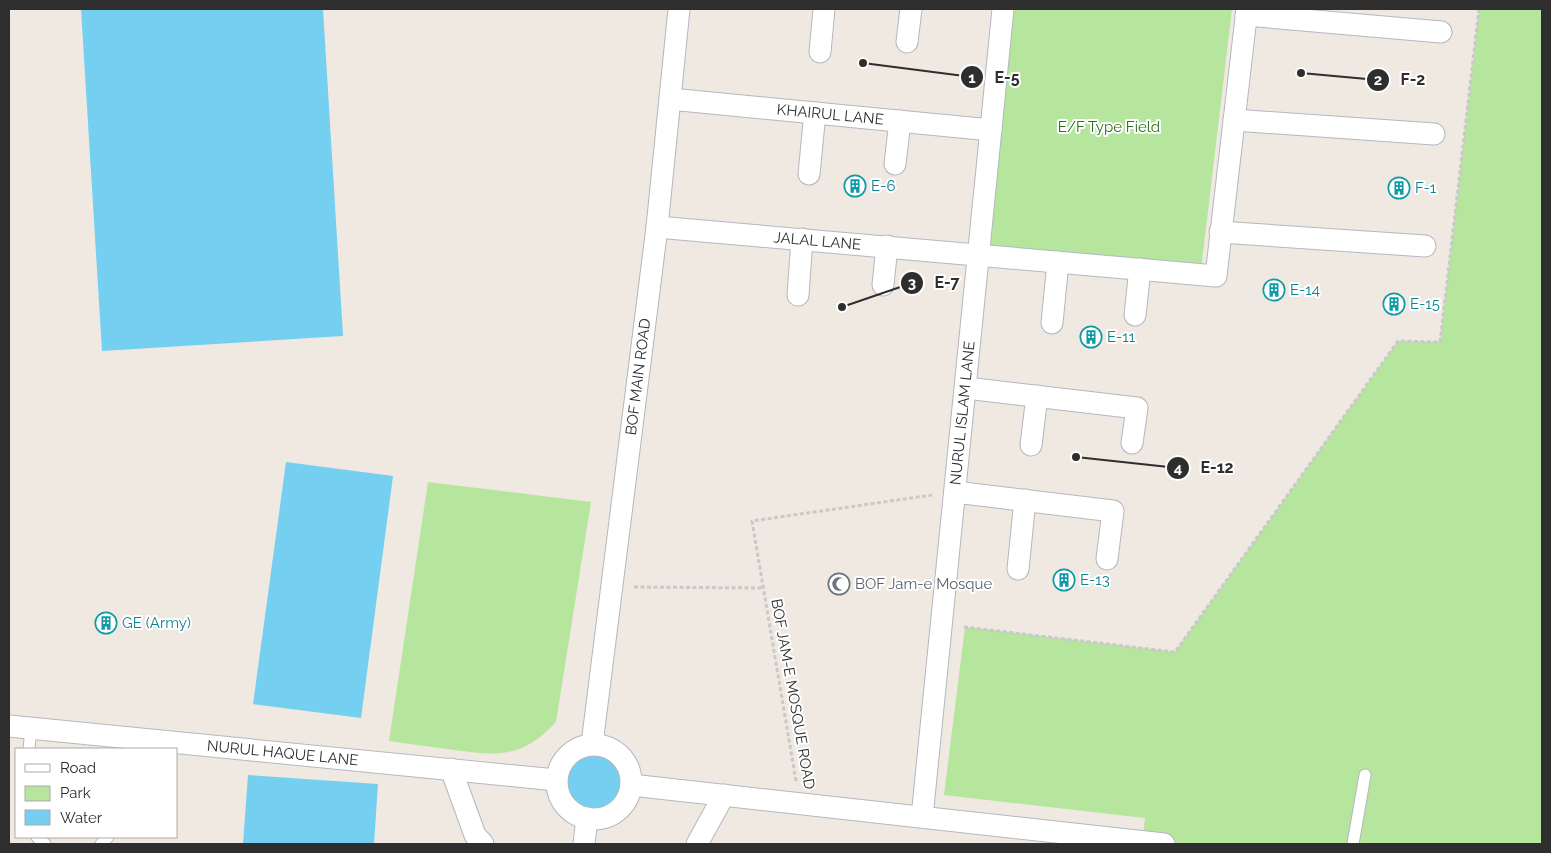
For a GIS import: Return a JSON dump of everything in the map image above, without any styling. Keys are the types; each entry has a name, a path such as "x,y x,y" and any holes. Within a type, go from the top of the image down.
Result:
{"street":[{"name":"BOF MAIN ROAD","path":"592,744 657,227 679,9"},
{"path":"820,52 824,9"},
{"path":"907,42 911,9"},
{"name":"NURUL ISLAM LANE","path":"922,817 1003,9"},
{"path":"1425,246 1220,232 1247,12 1441,32"},
{"name":"KHAIRUL LANE","path":"670,99 991,130"},
{"path":"809,174 815,112"},
{"path":"1234,120 1434,134"},
{"path":"895,164 900,121"},
{"name":"JALAL LANE","path":"657,227 1216,276 1220,232"},
{"path":"798,295 802,239"},
{"path":"884,285 887,246"},
{"path":"1052,322 1058,262"},
{"path":"1135,315 1140,269"},
{"path":"966,388 1137,408 1132,443"},
{"path":"1031,445 1037,396"},
{"path":"955,492 1112,511 1107,559"},
{"path":"1018,569 1026,500"},
{"name":"NURUL HAQUE LANE","path":"9,726 124,743 450,769 556,780"},
{"path":"592,744 605,746 616,752 625,761 630,772 631,785 628,797 621,807 611,814 600,818 587,818 568,809 557,790 556,780 558,769 572,751 592,744"},
{"path":"450,769 475,836 483,844"},
{"path":"631,785 1128,842 1164,844"},
{"path":"697,844 724,795"},
{"path":"584,844 587,818"}],"lane":[{"path":"29,748 31,728"},
{"path":"1354,844 1366,775"}],"path":[{"path":"962,627 1175,652 1398,341 1440,342 1479,9"},
{"name":"BOF JAM-E MOSQUE ROAD","path":"800,804 752,521 955,492"},
{"name":"BOF JAM-E MOSQUE ROAD","path":"613,586 764,588"}],"green space":[{"name":"E/F Type Field","path":"1013,9 1232,9 1201,270 985,245"},
{"path":"1479,9 1542,9 1542,844 1142,844 1145,818 944,795 965,627 1175,652 1398,341 1440,342"},
{"path":"428,482 591,502 556,722 544,734 532,742 509,752 484,753 389,741"}],"water":[{"path":"81,9 323,9 343,336 102,351"},
{"path":"286,462 393,476 361,718 253,704"},
{"path":"589,754 599,754 609,758 617,766 621,781 617,796 609,804 599,808 589,808 579,804 571,796 567,786 567,776 571,766 579,758"},
{"path":"248,775 378,784 374,844 243,844"}],"place":[{"name":"E-5","path":"863,63"},
{"name":"F-2","path":"1301,73"},
{"name":"E-6","path":"855,186"},
{"name":"F-1","path":"1399,188"},
{"name":"E-14","path":"1274,290"},
{"name":"E-15","path":"1394,304"},
{"name":"E-7","path":"842,307"},
{"name":"E-11","path":"1091,337"},
{"name":"E-12","path":"1076,457"},
{"name":"E-13","path":"1064,580"},
{"name":"BOF Jam-e Mosque","path":"839,584"},
{"name":"GE (Army)","path":"106,623"}]}
